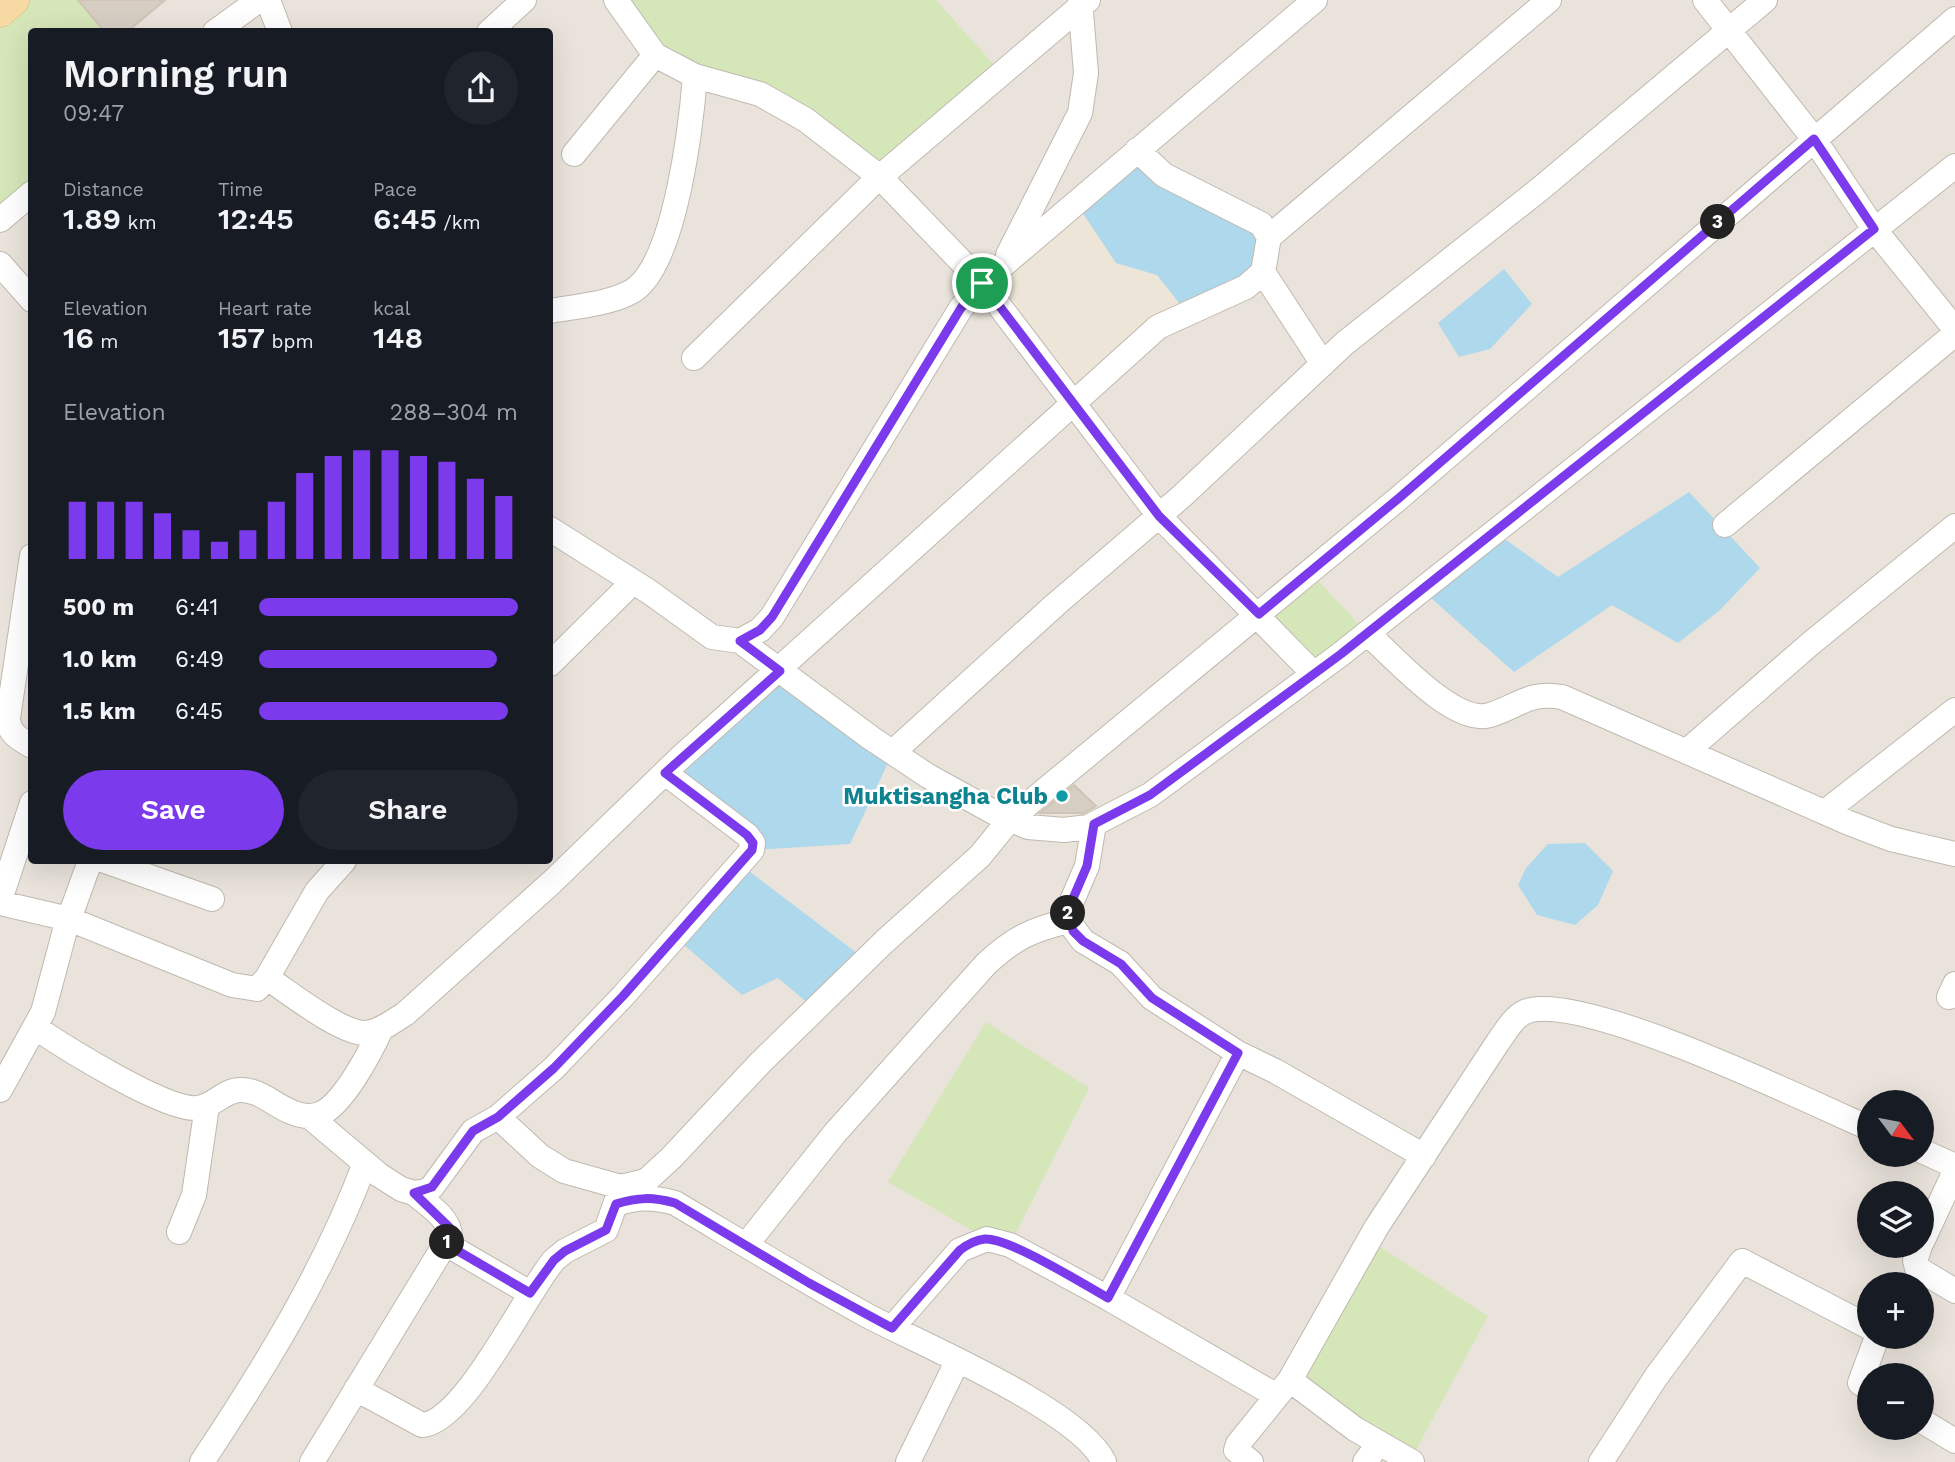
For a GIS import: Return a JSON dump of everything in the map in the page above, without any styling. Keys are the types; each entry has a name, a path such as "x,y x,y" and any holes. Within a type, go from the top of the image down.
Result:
{"main road":[{"path":"0,11 13,0"}],"street":[{"path":"220,28 259,0"},
{"path":"268,0 278,28"},
{"path":"493,28 524,0"},
{"path":"616,0 654,55 695,76 760,94 806,120 880,177 982,283 1159,516 1259,614 1314,674"},
{"path":"740,641 760,630 772,617 961,308 982,283 1315,0"},
{"path":"1269,237 1549,0"},
{"path":"1705,0 1814,139 1874,229 1955,332 1725,525"},
{"path":"892,752 1055,605 1159,516 1323,364 1540,189 1765,0"},
{"path":"1003,265 1080,113 1086,73 1083,2"},
{"path":"694,358 788,262 880,177 1083,2"},
{"path":"356,1389 422,1425 439,1421 463,1399 530,1293 559,1255 606,1230 619,1196 646,1181 671,1158 760,1063 884,942 979,856 1010,819 1399,498 1955,19"},
{"path":"574,154 654,55"},
{"path":"553,310 622,295 637,288 646,275 657,256 678,196 691,127 695,76"},
{"path":"1137,150 1164,175 1261,223 1269,237 1264,272 1323,364"},
{"path":"553,531 712,637 740,641 928,776 1028,827 1064,830 1094,824 1150,795 1314,674 1955,166"},
{"path":"0,220 28,196"},
{"path":"0,264 28,296"},
{"path":"267,978 346,1028 364,1033 381,1028 405,1014 665,773 1158,327 1246,287 1264,272"},
{"path":"1686,751 1810,644 1955,526"},
{"path":"28,579 4,717 15,736 28,744"},
{"path":"553,660 633,582"},
{"path":"1367,633 1439,698 1471,716 1498,712 1535,695 1562,696 1891,839 1955,854"},
{"path":"1825,812 1955,710"},
{"path":"414,1193 432,1187 473,1131 498,1117 554,1068 623,996 752,850 753,843 747,835 665,773"},
{"path":"28,815 0,902 69,919 232,985 257,989 267,978 317,891 341,864"},
{"path":"1094,824 1092,846 1068,910 1069,921 1083,941 1121,964 1152,998 1238,1053 1275,1070 1424,1156"},
{"path":"0,1090 43,1012 69,919 89,864"},
{"path":"113,864 212,899"},
{"path":"746,1245 835,1133 986,964 1007,944 1032,929 1069,921"},
{"path":"1251,1462 1236,1450 1238,1444 1284,1388 1376,1228 1516,1017 1528,1010 1544,1008 1590,1015 1641,1033 1857,1123"},
{"path":"36,1028 81,1058 184,1107 207,1106 238,1089 252,1091 291,1112 309,1116 321,1114 334,1103 371,1052 381,1028"},
{"path":"1108,1298 1238,1053"},
{"path":"179,1232 197,1182 207,1106"},
{"path":"309,1116 365,1163 401,1189 414,1193 450,1228 446,1244 312,1462"},
{"path":"498,1117 553,1165 619,1196 655,1198 675,1203 892,1328 958,1360 1076,1430 1098,1448 1104,1462"},
{"path":"1934,1158 1955,1169 1934,1215"},
{"path":"202,1462 305,1296 342,1224 365,1163"},
{"path":"892,1328 960,1250 970,1243 987,1239 1010,1245 1284,1388 1372,1452 1412,1462"},
{"path":"446,1244 530,1293"},
{"path":"1916,1258 1917,1268 1955,1292"},
{"path":"1601,1462 1657,1377 1742,1261 1857,1321"},
{"path":"908,1462 958,1360"},
{"path":"1934,1428 1955,1441"}],"shaded area":[{"path":"0,0 1955,0 1955,1462 0,1462"},
{"path":"1076,203 1116,263 1157,275 1188,314 1074,402 982,283"}],"green space":[{"path":"12,0 78,0 102,28 28,28 28,196 0,220 0,10"},
{"path":"616,0 936,0 1002,74 880,177 839,143 695,76"},
{"path":"1310,572 1367,633 1314,674 1259,614"},
{"path":"986,1022 1089,1088 1010,1245 987,1239 888,1182"},
{"path":"1369,1240 1488,1316 1410,1461 1290,1380"}],"water":[{"path":"1137,150 1261,224 1268,257 1188,314 1157,275 1116,263 1076,203"},
{"path":"1504,269 1532,304 1490,349 1459,357 1438,323"},
{"path":"1689,492 1760,568 1720,610 1678,643 1612,605 1514,672 1422,590 1495,532 1558,577"},
{"path":"780,671 893,752 850,844 752,850 665,773"},
{"path":"1585,843 1613,871 1598,905 1575,925 1537,915 1518,885 1526,868 1548,844"},
{"path":"741,865 866,960 815,1009 778,978 742,995 676,938"}],"building":[{"path":"78,0 165,0 132,28 102,28"},
{"path":"1074,785 1096,806 1084,813 1040,813"}],"place":[{"name":"Muktisangha Club","path":"1062,796"}],"route":[{"path":"1814,139 1874,229 1341,654 1150,795 1094,824 1087,866 1068,910 1073,931 1083,941 1121,964 1152,998 1238,1053 1108,1298 1010,1245 987,1239 970,1243 960,1250 892,1328 809,1283 675,1203 655,1198 637,1198 616,1204 612,1222 606,1230 597,1237 565,1251 554,1260 530,1293 513,1280 446,1244 450,1228 414,1193 432,1187 473,1131 498,1117 554,1068 714,896 752,850 753,843 747,835 665,773 780,671 740,641 760,630 772,617 880,445 961,308 982,283 1159,516 1259,614 1399,498 1814,139"}]}
